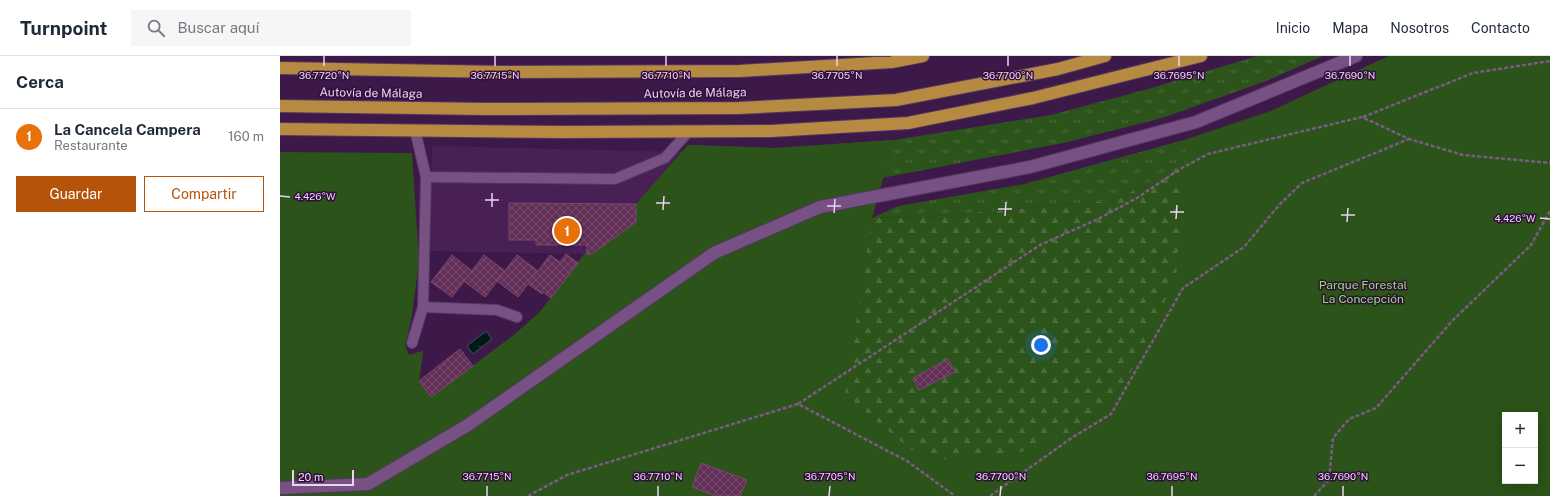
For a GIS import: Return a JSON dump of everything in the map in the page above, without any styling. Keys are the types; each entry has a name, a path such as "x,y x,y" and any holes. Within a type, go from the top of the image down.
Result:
{"highway":[{"name":"Autovía de Málaga","path":"280,68 501,72 740,72 892,62 923,56"},
{"name":"Autovía de Málaga","path":"280,106 485,109 731,108 896,100 1058,69 1105,56"},
{"path":"280,129 771,131 908,123 1033,98 1201,56"}],"street":[{"path":"280,488 368,484 468,425 714,253 820,208 1030,167 1196,122 1356,56"}],"lane":[{"path":"412,343 423,307 426,177 415,130"},
{"path":"426,177 615,179 665,158 689,131"},
{"path":"423,307 497,310 517,317"}],"path":[{"path":"528,496 567,475 798,404 1040,245 1098,219 1137,198 1180,169 1208,154 1362,117 1472,73 1550,61"},
{"path":"1362,117 1409,139 1463,155 1550,163"},
{"path":"990,496 1073,437 1111,414 1183,288 1244,247 1280,204 1302,183 1409,139"},
{"path":"1314,496 1329,480 1329,461 1333,438 1350,419 1376,408 1453,320 1531,245 1550,211"},
{"path":"798,404 907,462 955,496"}],"shaded area":[{"path":"432,146 682,152 636,204 636,222 592,254 430,251"}],"green space":[{"path":"1257,56 1323,56 1266,81 1162,118 1063,143 882,178 371,463 412,315 405,346 409,355 423,351 419,381 431,397 514,335 540,312 585,253 592,254 636,222 636,204 688,145 775,148 894,140 1051,115 1148,89"},
{"path":"1389,56 1204,150 1118,200 926,217 872,218 898,206 1024,184 1187,139 1271,111"},
{"name":"Parque Forestal La Concepción","path":"1389,56 1550,56 1550,496 280,496 280,152 412,153 419,262 412,315 405,346 409,355 423,351 419,381 431,397 514,335 540,312 585,253 592,254 636,222 636,204 688,145 775,148 894,140 872,218 845,395 910,449 939,460 1021,452 1078,429 1108,408 1136,364 1176,277 1187,139 1271,111"},
{"path":"1550,56 1136,364 1108,408 982,496 420,496 872,218 926,217 1117,200 1204,150"}],"water":[{"path":"486,331 492,339 473,354 467,346"}],"building":[{"path":"509,203 636,204 636,222 592,254 587,254 587,245 536,245 536,240 509,240"},
{"path":"566,254 578,263 551,298 543,292 542,294 528,284 550,255 560,262"},
{"path":"452,255 472,271 452,297 431,282"},
{"path":"484,255 505,271 485,297 464,281"},
{"path":"517,255 538,271 518,297 497,281"},
{"path":"460,349 473,366 431,397 419,381"},
{"path":"948,359 955,372 919,390 913,378"},
{"path":"701,463 747,480 740,496 716,496 692,487"}],"place":[{"name":"La Cancela Campera","path":"567,231"}]}
